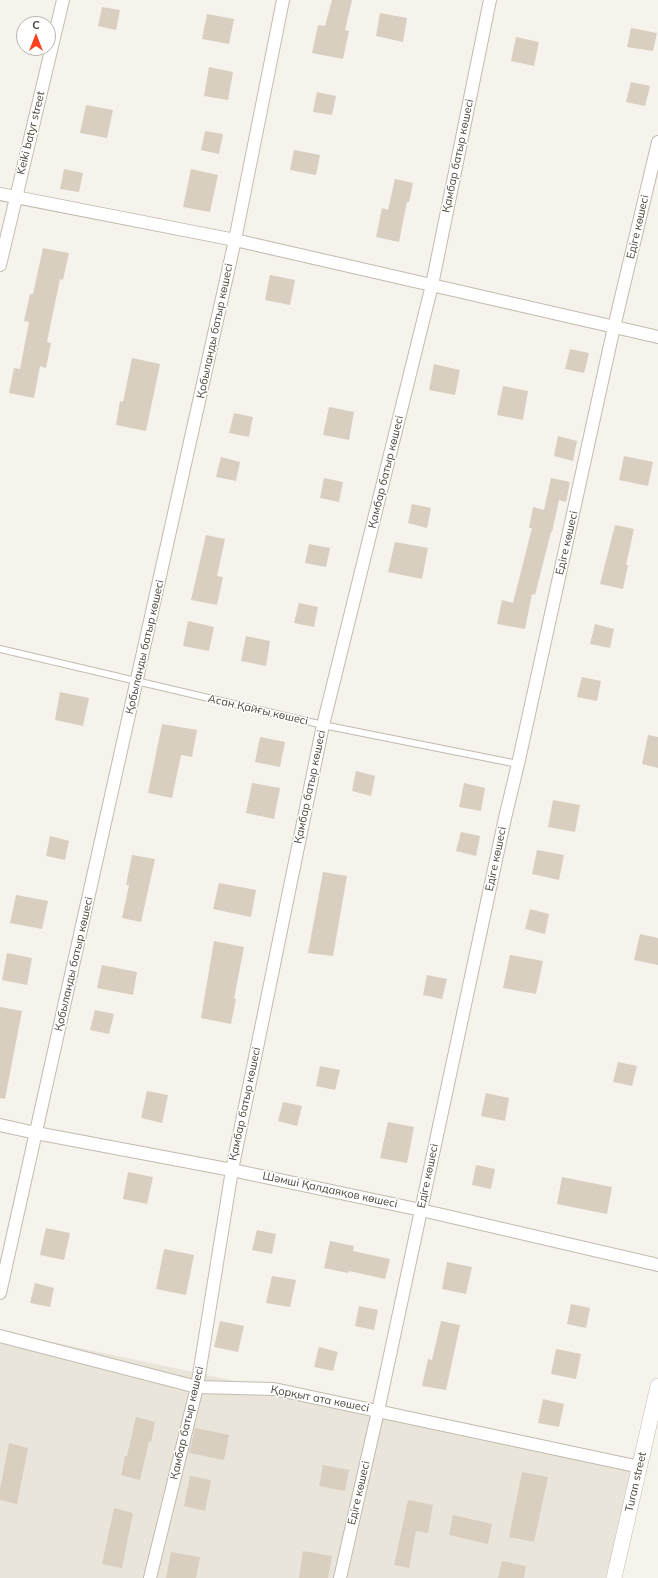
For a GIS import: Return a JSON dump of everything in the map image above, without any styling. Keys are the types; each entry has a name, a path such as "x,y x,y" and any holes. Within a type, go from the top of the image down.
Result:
{"street":[{"name":"Keiki batyr street","path":"0,266 63,0"},
{"name":"Қобыланды батыр көшесі","path":"0,1293 235,240 283,0"},
{"name":"Қамбар батыр көшесі","path":"150,1578 197,1386 232,1170 323,725 432,285 490,0"},
{"name":"Едіге көшесі","path":"340,1578 378,1411 505,818 614,327 658,142"},
{"path":"0,194 235,240 658,337"},
{"name":"Шәмші Қалдаяқов көшесі","path":"0,1124 36,1133 232,1170 421,1210 658,1266"},
{"name":"Қорқыт ата көшесі","path":"0,1336 197,1386 274,1389 640,1467"},
{"name":"Turan street","path":"614,1578 658,1386"}],"lane":[{"name":"Асан Қайғы көшесі","path":"0,649 323,725 518,764"}],"shaded area":[{"path":"0,1331 640,1467 616,1578 0,1578"}],"building":[{"path":"332,0 352,0 345,30 349,31 343,59 312,53 318,25 325,26"},
{"path":"102,7 120,10 116,30 98,26"},
{"path":"380,13 407,18 403,42 376,36"},
{"path":"207,14 234,19 229,44 202,39"},
{"path":"631,28 657,33 653,51 627,47"},
{"path":"516,37 539,42 534,66 511,61"},
{"path":"209,67 233,72 228,100 204,96"},
{"path":"631,82 650,86 645,106 626,102"},
{"path":"317,92 336,96 332,115 313,112"},
{"path":"86,105 113,110 107,138 80,133"},
{"path":"205,131 223,134 219,154 201,150"},
{"path":"294,150 320,155 316,175 290,170"},
{"path":"64,169 83,173 79,192 60,189"},
{"path":"191,169 218,175 210,212 183,207"},
{"path":"395,179 413,183 409,202 407,202 399,242 376,237 382,208 388,210"},
{"path":"43,248 69,253 63,280 60,279 47,342 51,343 46,368 40,366 34,398 9,393 14,368 20,369 29,322 24,321 30,294 33,294"},
{"path":"270,275 295,280 290,305 265,300"},
{"path":"570,349 589,353 584,373 565,369"},
{"path":"132,358 160,364 146,431 116,425 120,401 123,402"},
{"path":"434,364 460,370 455,395 429,390"},
{"path":"503,386 528,391 523,420 497,415"},
{"path":"329,407 354,412 349,440 323,435"},
{"path":"234,413 253,417 249,437 229,433"},
{"path":"558,436 577,441 573,461 554,456"},
{"path":"624,456 653,462 648,486 619,480"},
{"path":"221,457 240,462 236,481 216,477"},
{"path":"324,478 343,482 339,502 320,498"},
{"path":"551,478 570,482 566,502 559,500 535,595 532,594 525,629 497,624 502,600 513,603 532,528 529,528 533,507 544,510"},
{"path":"412,504 431,508 427,528 408,523"},
{"path":"615,525 634,529 626,565 628,565 623,589 600,584"},
{"path":"206,535 225,539 217,576 223,577 217,605 191,600"},
{"path":"395,542 428,548 422,579 388,572"},
{"path":"309,544 330,548 326,567 305,563"},
{"path":"299,603 318,607 314,627 294,623"},
{"path":"188,621 214,627 209,651 183,646"},
{"path":"595,624 614,629 610,648 590,644"},
{"path":"246,636 270,641 266,666 241,661"},
{"path":"582,677 601,681 597,701 577,697"},
{"path":"60,692 89,698 83,726 55,720"},
{"path":"162,724 197,730 192,757 181,755 172,798 148,793"},
{"path":"648,735 658,737 658,768 642,764"},
{"path":"260,737 285,742 280,767 255,762"},
{"path":"356,771 375,776 371,796 352,791"},
{"path":"252,783 280,788 274,819 246,813"},
{"path":"464,783 485,788 481,811 459,807"},
{"path":"553,800 580,805 575,832 548,827"},
{"path":"461,832 480,836 476,856 456,851"},
{"path":"50,836 69,841 65,860 46,856"},
{"path":"537,850 564,855 559,880 532,874"},
{"path":"132,855 155,859 141,922 122,918 129,885 126,885"},
{"path":"323,872 347,876 333,956 308,953"},
{"path":"219,883 256,890 251,917 213,909"},
{"path":"16,895 48,901 42,929 10,923"},
{"path":"530,909 549,914 545,934 525,929"},
{"path":"640,934 658,938 658,965 634,960"},
{"path":"214,941 244,947 234,999 236,999 231,1024 201,1018"},
{"path":"7,953 32,958 27,985 2,980"},
{"path":"510,955 543,961 536,994 503,988"},
{"path":"102,965 137,972 133,995 97,988"},
{"path":"427,975 447,979 442,999 423,995"},
{"path":"0,1007 22,1011 5,1099 0,1098"},
{"path":"95,1010 114,1014 109,1034 90,1030"},
{"path":"618,1062 637,1066 632,1086 613,1082"},
{"path":"320,1066 340,1070 335,1090 316,1086"},
{"path":"147,1091 168,1095 162,1123 141,1118"},
{"path":"486,1093 509,1098 505,1121 481,1116"},
{"path":"283,1102 302,1106 297,1126 278,1121"},
{"path":"388,1122 414,1127 407,1163 380,1158"},
{"path":"476,1165 495,1169 491,1189 472,1185"},
{"path":"128,1172 153,1177 147,1204 123,1199"},
{"path":"562,1177 612,1187 607,1214 557,1204"},
{"path":"46,1228 70,1233 64,1260 40,1255"},
{"path":"257,1230 276,1234 272,1254 252,1250"},
{"path":"330,1241 354,1246 353,1251 390,1259 385,1279 349,1271 348,1273 324,1268"},
{"path":"164,1249 194,1255 186,1295 156,1289"},
{"path":"447,1262 472,1267 466,1294 442,1289"},
{"path":"272,1276 296,1280 290,1307 266,1303"},
{"path":"35,1283 54,1288 50,1307 30,1303"},
{"path":"571,1304 590,1308 586,1328 567,1324"},
{"path":"359,1306 378,1310 374,1330 355,1326"},
{"path":"220,1321 244,1326 238,1352 214,1347"},
{"path":"441,1321 460,1325 446,1390 422,1386 428,1359 432,1360"},
{"path":"319,1347 338,1352 333,1371 314,1367"},
{"path":"556,1349 581,1354 576,1379 551,1374"},
{"path":"543,1399 564,1404 559,1427 538,1423"},
{"path":"136,1417 155,1422 140,1480 121,1475"},
{"path":"195,1428 229,1435 224,1460 189,1453"},
{"path":"9,1443 28,1448 17,1504 0,1500 0,1489"},
{"path":"323,1465 349,1470 345,1491 319,1486"},
{"path":"522,1472 548,1477 534,1542 509,1537"},
{"path":"190,1476 211,1480 205,1511 184,1506"},
{"path":"408,1500 433,1505 428,1533 416,1531 409,1568 394,1565"},
{"path":"114,1508 133,1513 122,1568 102,1564"},
{"path":"453,1515 492,1524 488,1544 449,1535"},
{"path":"303,1551 332,1556 328,1578 299,1578"},
{"path":"171,1552 200,1557 196,1578 166,1578"},
{"path":"502,1561 526,1566 524,1578 498,1578"}]}
